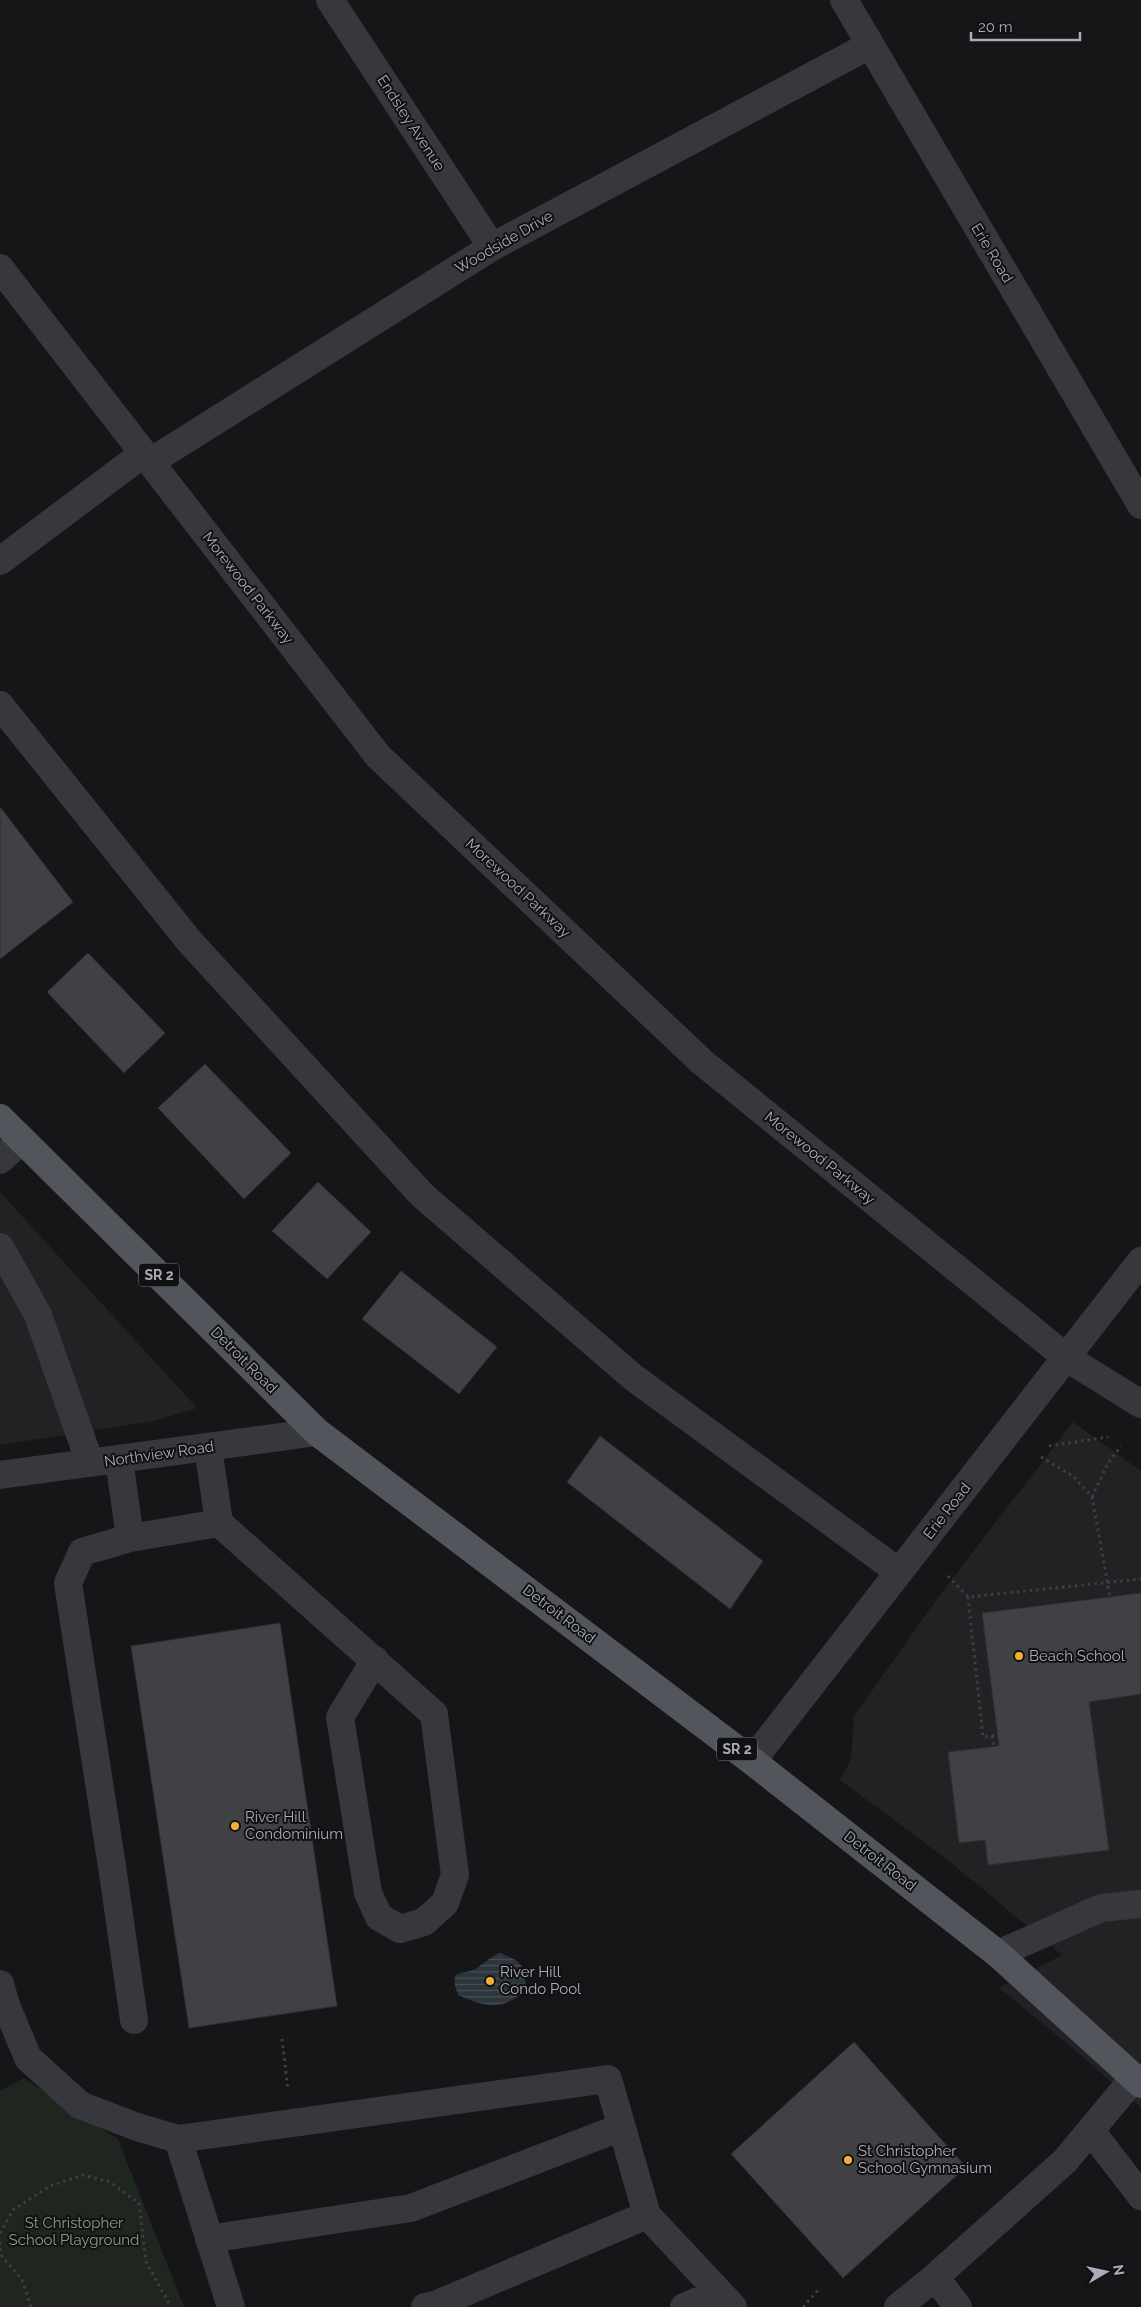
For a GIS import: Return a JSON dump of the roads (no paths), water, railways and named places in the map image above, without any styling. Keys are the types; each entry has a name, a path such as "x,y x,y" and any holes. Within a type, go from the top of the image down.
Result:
{"main road":[{"name":"Detroit Road","path":"0,1118 317,1432 752,1760 998,1954 1137,2081"}],"street":[{"name":"Endsley Avenue","path":"330,0 492,246"},
{"name":"Erie Road","path":"844,0 1141,505"},
{"name":"Woodside Drive","path":"0,561 147,458 492,246 870,45"},
{"name":"Morewood Parkway","path":"0,268 378,756 702,1062 1067,1358 1141,1404"},
{"path":"0,705 190,942 422,1195 634,1378 899,1572"},
{"path":"0,1160 22,1140"},
{"path":"0,1246 38,1316 90,1463"},
{"name":"Erie Road","path":"752,1760 1141,1261"},
{"name":"Northview Road","path":"0,1475 317,1432"},
{"path":"208,1448 219,1524 375,1660 434,1714 455,1875 444,1903 424,1922 400,1929 380,1917 368,1893 340,1718 375,1660"},
{"path":"119,1459 130,1538"},
{"path":"134,2020 114,1873 68,1583 82,1552 130,1538 219,1524"},
{"path":"998,1954 1101,1908 1141,1904"},
{"path":"0,1984 6,2005 28,2058 80,2105 137,2127 178,2139 608,2080 647,2215 726,2300"},
{"path":"898,2307 936,2277 1065,2161 1137,2081"},
{"path":"209,2239 411,2208 622,2128"},
{"path":"1091,2132 1141,2196"},
{"path":"178,2139 231,2307"},
{"path":"425,2307 435,2305 647,2215"},
{"path":"936,2277 958,2307"},
{"path":"684,2307 726,2300"}],"place":[{"name":"Beach School","path":"1019,1656"},
{"name":"River Hill Condominium","path":"235,1826"},
{"name":"River Hill Condo Pool","path":"490,1981"},
{"name":"St Christopher School Gymnasium","path":"848,2160"}],"park label":[{"name":"St Christopher School Playground","path":"74,2232"}]}
